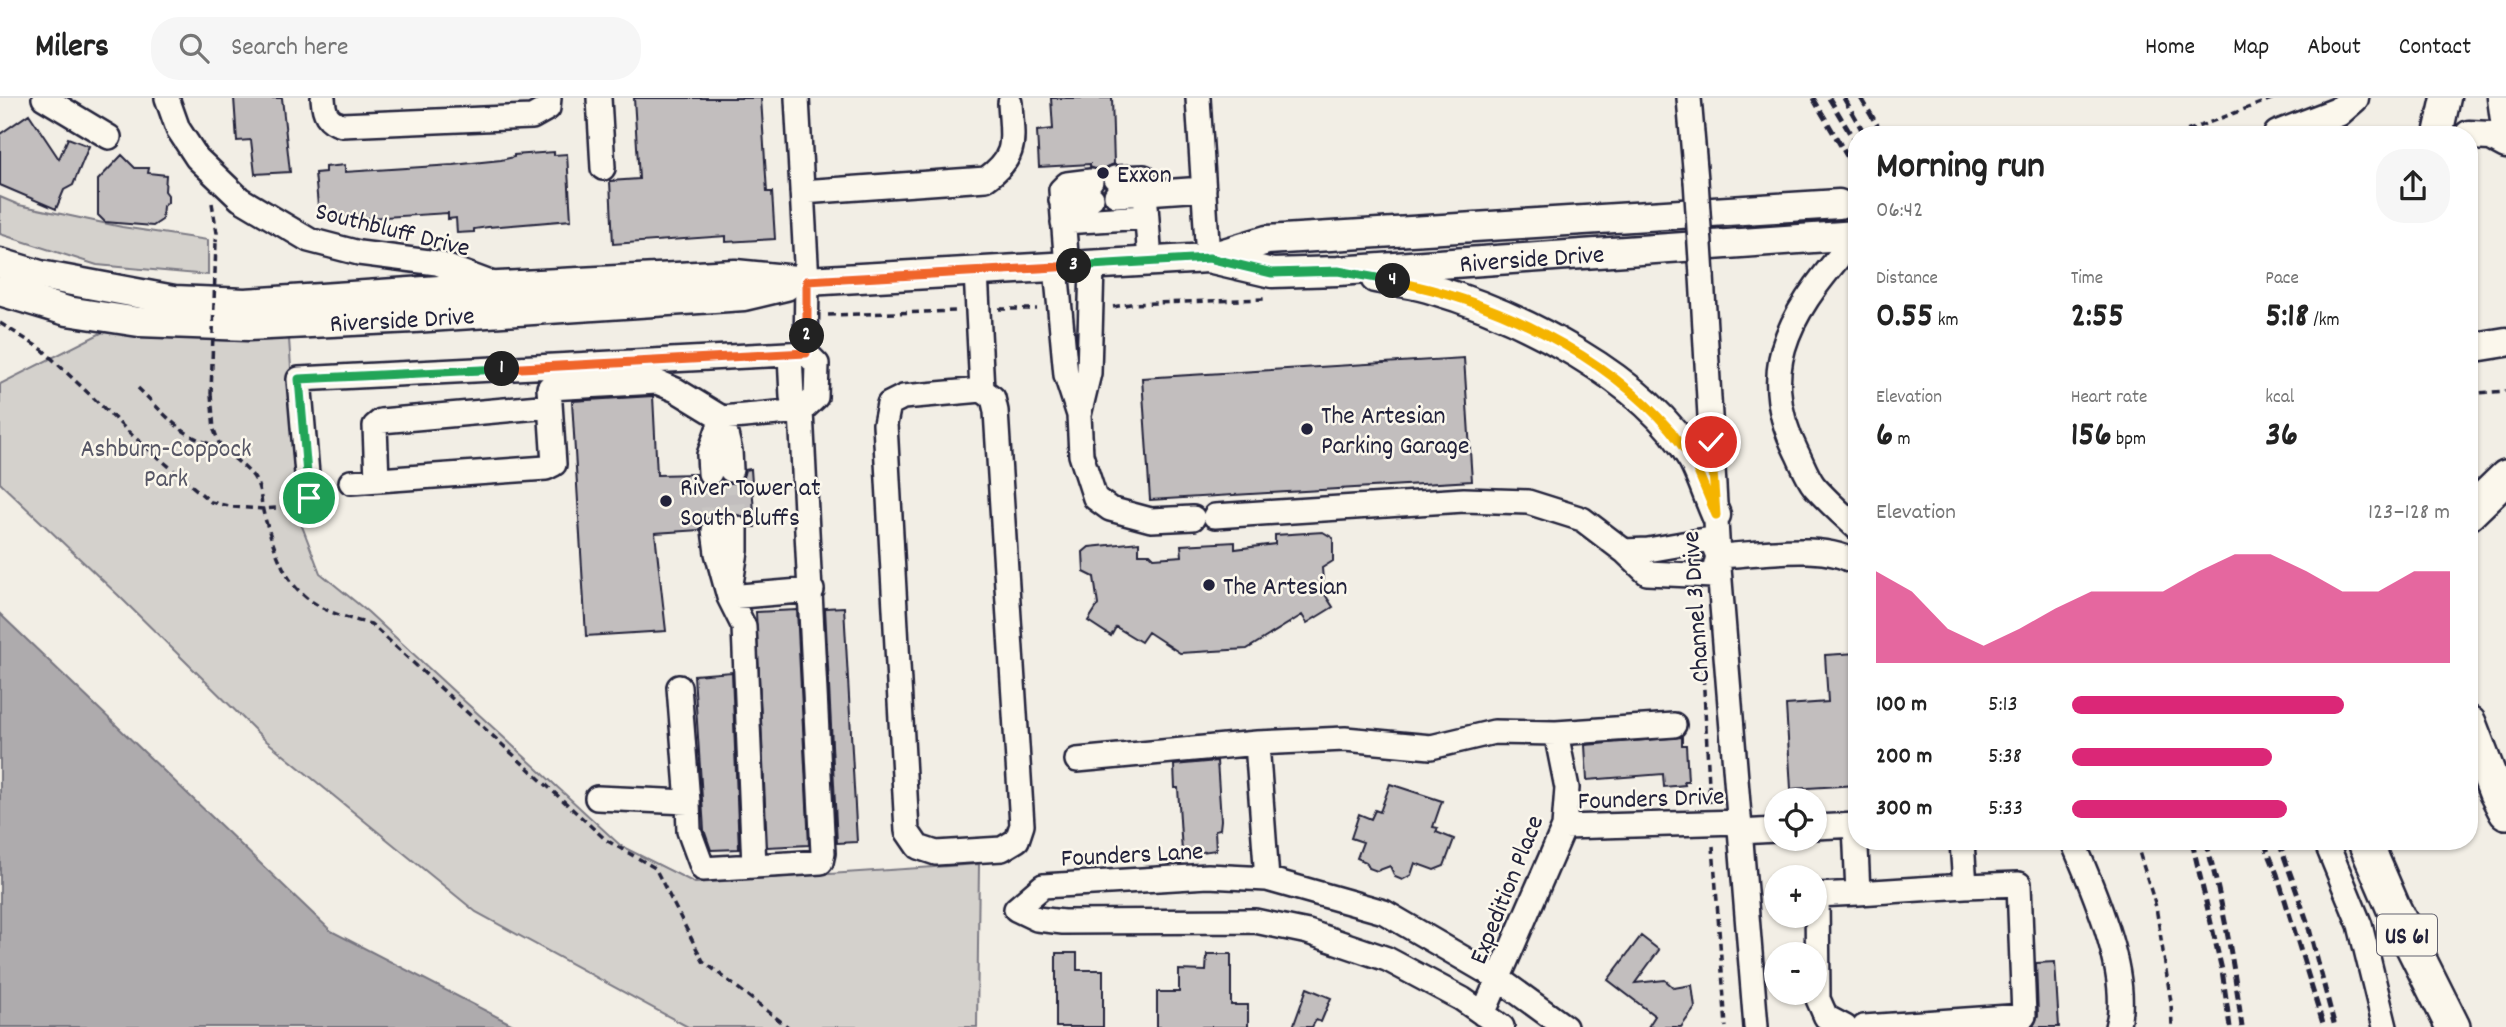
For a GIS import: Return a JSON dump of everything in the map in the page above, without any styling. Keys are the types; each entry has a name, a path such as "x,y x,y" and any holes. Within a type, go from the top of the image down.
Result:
{"highway":[{"path":"2478,504 2506,477"},
{"path":"2478,746 2506,811"},
{"name":"US 61","path":"2368,850 2393,907 2453,1027"}],"main road":[{"path":"2301,126 2338,112 2354,98"},
{"path":"2440,126 2446,98"},
{"path":"2502,98 2506,127"},
{"path":"2478,135 2491,136 2506,144"},
{"name":"Riverside Drive","path":"0,263 40,275 174,300 245,303 735,274 807,281 1150,262 1209,258 1267,240 1839,204"},
{"name":"Riverside Drive","path":"1209,258 1272,273 1338,271 1848,236"},
{"path":"1338,271 1428,288 1507,316 1574,351 1612,376 1654,412 1670,430 1694,462 1716,515"},
{"name":"Riverside Drive","path":"0,291 67,311 139,323 248,326 744,296 807,281"},
{"path":"2478,347 2505,345"}],"street":[{"path":"44,98 109,137"},
{"name":"Southbluff Drive","path":"167,98 178,130 197,158 240,199 309,240 359,253 437,263 499,286"},
{"path":"323,98 324,113 333,123 342,125 532,117 548,108 549,98"},
{"path":"599,98 603,169"},
{"path":"679,687 689,831 703,869 821,862 823,853 812,590 801,411 792,397 807,281 797,98"},
{"path":"1198,98 1209,258"},
{"name":"Channel 3 Drive","path":"1689,98 1718,556 1756,1027"},
{"path":"802,192 986,179 1003,167 1012,148 1010,103"},
{"path":"1116,187 1144,177 1150,262"},
{"path":"1079,415 1089,373 1062,211 1061,190 1067,184 1091,189"},
{"path":"1145,193 1204,189"},
{"path":"1062,211 1146,217"},
{"path":"1848,247 1813,292 1788,334 1778,372 1778,392 1781,414 1813,485 1848,519"},
{"path":"1072,266 1066,375 1079,415 1081,455 1095,498 1110,509 1151,520 1464,500 1528,502 1582,519 1624,551 1647,573 1713,576 1718,556 1711,540 1624,551"},
{"path":"976,272 982,390"},
{"path":"309,498 299,379 798,353"},
{"path":"351,482 546,468 554,464 549,388 657,382 676,390 722,418 801,411"},
{"path":"982,390 993,398 996,411 1022,825 1017,840 1002,849 936,853 918,847 907,831 885,424 889,404 903,397 982,390"},
{"path":"377,480 375,426 381,421 550,406"},
{"path":"720,472 730,451 722,418"},
{"path":"725,529 717,552 729,597 744,627 754,866"},
{"path":"1718,556 1815,551 1848,557"},
{"path":"729,597 812,590"},
{"path":"1077,760 1257,743 1345,739 1431,747 1494,732 1556,733 1674,725"},
{"name":"Expedition Place","path":"1492,1021 1499,979 1564,827 1567,788 1556,733"},
{"path":"1257,743 1267,879"},
{"path":"597,798 688,802"},
{"path":"1827,826 1848,825"},
{"name":"Founders Drive","path":"1564,827 1764,829"},
{"path":"1856,850 1857,893"},
{"path":"1963,850 1965,886"},
{"path":"2076,850 2093,892 2118,975 2121,1012 2117,1027"},
{"path":"2329,850 2360,925 2385,1027"},
{"name":"Founders Lane","path":"1492,1021 1462,999 1387,960 1308,932 1255,921 1063,922 1037,919 1016,909 1043,886 1208,876 1267,879 1384,912 1499,979 1565,1027"},
{"path":"1845,1027 1826,1017 1818,999 1817,895 2019,884 2024,1016 1864,1027"}],"path":[{"path":"2200,126 2274,98"},
{"path":"216,242 211,394 214,430 221,448"},
{"path":"0,323 43,350 132,435 211,502 263,509"},
{"path":"138,388 189,435 221,448 252,475 260,487 263,509 285,575 306,598 328,612 371,624 606,841 655,868 703,961 788,1027"},
{"path":"2478,393 2506,391"},
{"path":"2138,850 2156,906 2171,1002 2172,1027"}],"green space":[{"path":"0,197 19,205 122,227 208,240 208,275 97,265 0,234"},
{"name":"Ashburn-Coppock Park","path":"107,330 289,339 302,526 320,573 368,612 621,846 695,883 979,864 977,1027 688,1027 476,912 264,739 0,483 0,384"}],"shaded area":[{"path":"0,614 331,931 517,1027 0,1027"}],"building":[{"path":"234,98 282,98 290,172 255,174 251,140 237,141"},
{"path":"634,98 761,98 767,192 772,192 775,239 726,242 726,236 613,244 610,181 639,179"},
{"name":"Exxon","path":"1051,98 1112,98 1114,164 1102,173 1090,167 1090,164 1039,167 1037,131 1053,129"},
{"path":"29,114 59,159 68,138 89,146 73,185 64,190 56,209 0,185 0,134"},
{"path":"554,152 554,155 567,154 571,220 488,227 474,229 474,232 457,233 456,218 448,219 448,213 353,219 353,216 319,217 315,173 325,172 325,167 345,165 345,172 453,165 501,160 514,155"},
{"path":"122,155 135,168 149,168 148,173 166,175 165,191 168,203 163,206 162,220 153,226 105,222 98,215 98,180"},
{"name":"The Artesian Parking Garage","path":"1464,358 1472,481 1150,500 1142,378"},
{"name":"River Tower at South Bluffs","path":"653,396 657,475 696,474 703,485 711,487 722,480 731,484 738,482 745,470 751,469 755,527 750,527 744,516 735,514 724,521 713,516 706,519 700,530 655,533 666,631 586,636 572,401"},
{"name":"The Artesian","path":"1323,532 1333,538 1333,561 1322,568 1324,593 1333,607 1307,623 1302,615 1247,649 1180,653 1148,632 1141,642 1116,627 1111,636 1088,621 1098,605 1094,577 1084,572 1083,552 1089,547 1139,542 1139,554 1150,554 1154,558 1182,556 1181,545 1235,542 1235,549 1275,544 1275,535"},
{"path":"844,607 857,842 837,843 825,608"},
{"path":"797,610 809,845 767,847 756,612"},
{"path":"1848,654 1848,786 1791,788 1786,705 1828,702 1825,655"},
{"path":"732,672 739,849 711,850 704,830 694,675"},
{"path":"1682,737 1682,745 1686,745 1688,781 1684,781 1685,785 1664,787 1663,774 1587,780 1585,745"},
{"path":"1217,761 1221,820 1220,829 1215,830 1216,850 1189,854 1182,852 1174,765"},
{"path":"1390,784 1442,801 1433,827 1438,828 1436,832 1454,839 1444,866 1434,870 1415,863 1411,875 1402,880 1395,877 1390,866 1377,871 1357,858 1363,842 1351,838 1359,814 1371,819 1375,810 1380,812"},
{"path":"1641,936 1659,950 1635,983 1665,980 1674,988 1692,985 1695,1008 1681,1027 1648,1027 1655,1016 1608,980"},
{"path":"1056,953 1077,953 1077,970 1103,970 1103,1027 1056,1027"},
{"path":"1207,954 1231,954 1231,1005 1248,1005 1248,1027 1157,1027 1157,992 1179,992 1179,970 1206,971"},
{"path":"2055,962 2059,1027 2033,1027 2038,1015 2036,963"},
{"path":"1307,988 1331,998 1321,1022 1316,1020 1312,1027 1293,1027"}],"tunnel":[{"path":"731,470 736,528"},
{"path":"710,473 714,530"}],"railway":[{"path":"1813,98 1848,158"},
{"path":"1829,98 1848,130"},
{"path":"1844,98 1860,126"},
{"path":"1861,98 1878,126"},
{"path":"2194,850 2222,970 2230,1027"},
{"path":"2208,850 2227,934 2242,1027"},
{"path":"2267,850 2324,1027"},
{"path":"2282,850 2307,921 2335,1027"}],"place":[{"name":"Exxon","path":"1103,173"},
{"name":"The Artesian Parking Garage","path":"1307,429"},
{"name":"River Tower at South Bluffs","path":"666,501"},
{"name":"The Artesian","path":"1209,585"}],"route":[{"path":"309,498 299,379 806,353 807,281 1209,258 1272,273 1338,271 1428,288 1507,316 1574,351 1612,376 1654,412 1694,462 1716,515 1711,442"}]}
